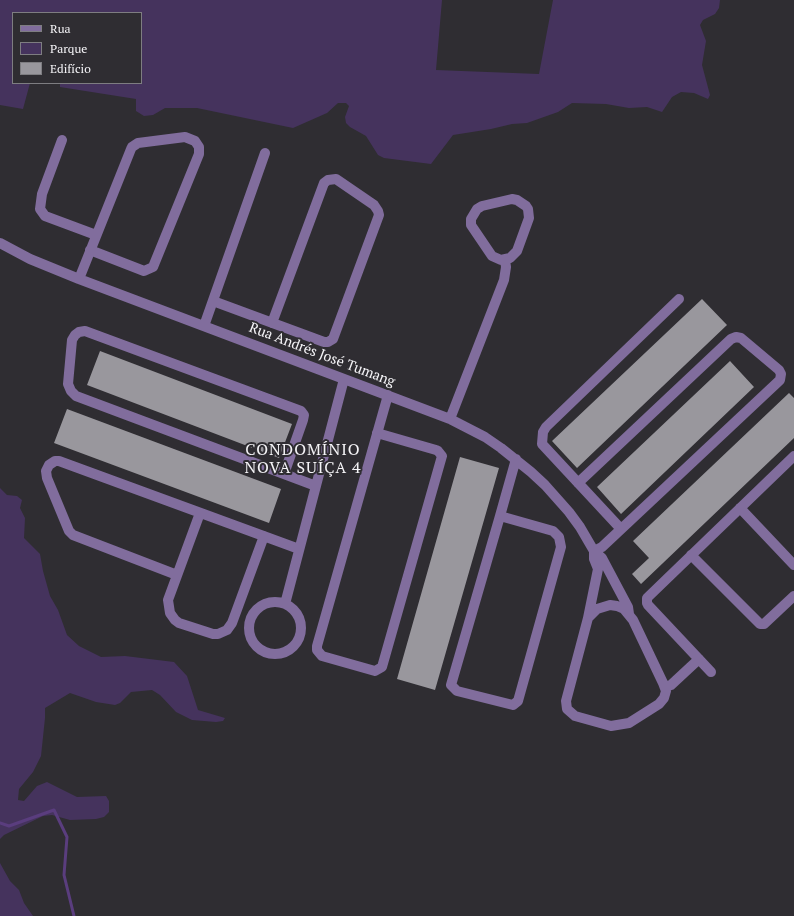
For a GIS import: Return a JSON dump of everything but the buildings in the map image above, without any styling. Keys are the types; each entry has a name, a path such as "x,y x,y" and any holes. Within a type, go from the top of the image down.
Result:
{"street":[{"path":"79,279 90,250 96,235 131,149 134,145 138,143 185,137 195,141 199,154 153,267 144,271 90,250"},
{"path":"62,140 42,194 40,206 42,213 45,216 96,235"},
{"path":"204,326 265,153"},
{"path":"213,301 272,323 324,342 331,341 335,338 379,215 374,205 336,179 330,179 324,183 272,323"},
{"path":"512,199 517,200 526,206 528,209 529,218 517,251 510,258 505,260 492,256 471,224 474,213 482,206 512,199"},
{"name":"Rua Andrés José Tumang","path":"0,242 30,259 79,279 450,419 485,437 516,459 558,498 580,527 594,551"},
{"path":"450,419 504,280 506,267 505,260"},
{"path":"621,529 542,444 542,438 546,427 679,299"},
{"path":"284,474 303,420 304,415 301,410 85,331 79,332 75,335 72,340 68,384 70,391 76,396 284,474 316,486"},
{"path":"578,483 734,338 741,338 779,370 781,374 780,380 602,547 594,551"},
{"path":"285,604 344,379"},
{"path":"377,434 436,450 442,456 382,667 375,671 322,656 317,650 317,646 388,395"},
{"path":"500,516 553,531 559,537 561,547 518,701 513,705 457,691 451,685 516,459"},
{"path":"177,575 73,535 69,531 47,478 47,468 52,463 59,460 299,549"},
{"path":"712,672 648,605 646,601 649,595 740,508 792,462"},
{"path":"740,508 794,565"},
{"path":"200,512 168,600 168,609 172,617 179,623 214,634 227,630 232,623 264,536"},
{"path":"594,551 602,558 628,607 629,614 665,687 665,695 662,702 629,723 611,726 572,715 567,709 566,701 588,618 598,570 594,559 594,551"},
{"path":"691,555 760,624 764,624 794,596"},
{"path":"279,602 285,604 295,611 300,622 301,628 298,640 284,652 266,652 260,649 252,639 249,627 250,621 256,610 266,603 279,602"},
{"path":"588,618 598,609 610,605 624,609 629,614"},
{"path":"665,687 671,685 699,659"}],"green space":[{"path":"0,0 442,0 436,70 539,74 553,0 720,0 719,8 715,14 703,20 700,25 706,41 702,65 710,95 708,99 694,93 681,92 672,97 662,112 647,107 629,108 606,104 572,103 558,112 527,123 512,124 453,135 431,164 384,158 378,155 366,136 346,123 345,117 349,106 346,103 338,103 327,113 293,128 197,108 165,108 153,115 144,116 136,111 136,99 60,87 60,84 142,84 142,12 12,12 12,84 30,84 23,109 0,105"},
{"path":"0,488 7,495 17,496 22,500 20,508 25,518 24,538 40,554 50,596 58,610 67,635 79,646 101,657 125,656 174,662 187,676 198,710 225,718 223,721 216,722 192,720 176,712 160,695 152,690 131,692 120,703 115,705 96,702 70,693 45,708 41,756 33,772 19,789 18,800 24,801 37,786 47,782 77,797 106,796 109,801 109,812 104,817 96,819 70,820 52,815 43,816 4,835 0,839"},
{"path":"0,863 10,881 19,890 24,903 33,916 0,916"}],"waterway":[{"path":"0,823 9,826 54,810 67,837 64,875 74,916"}],"district":[{"name":"CONDOMÍNIO NOVA SUÍÇA 4","path":"303,459"}]}
